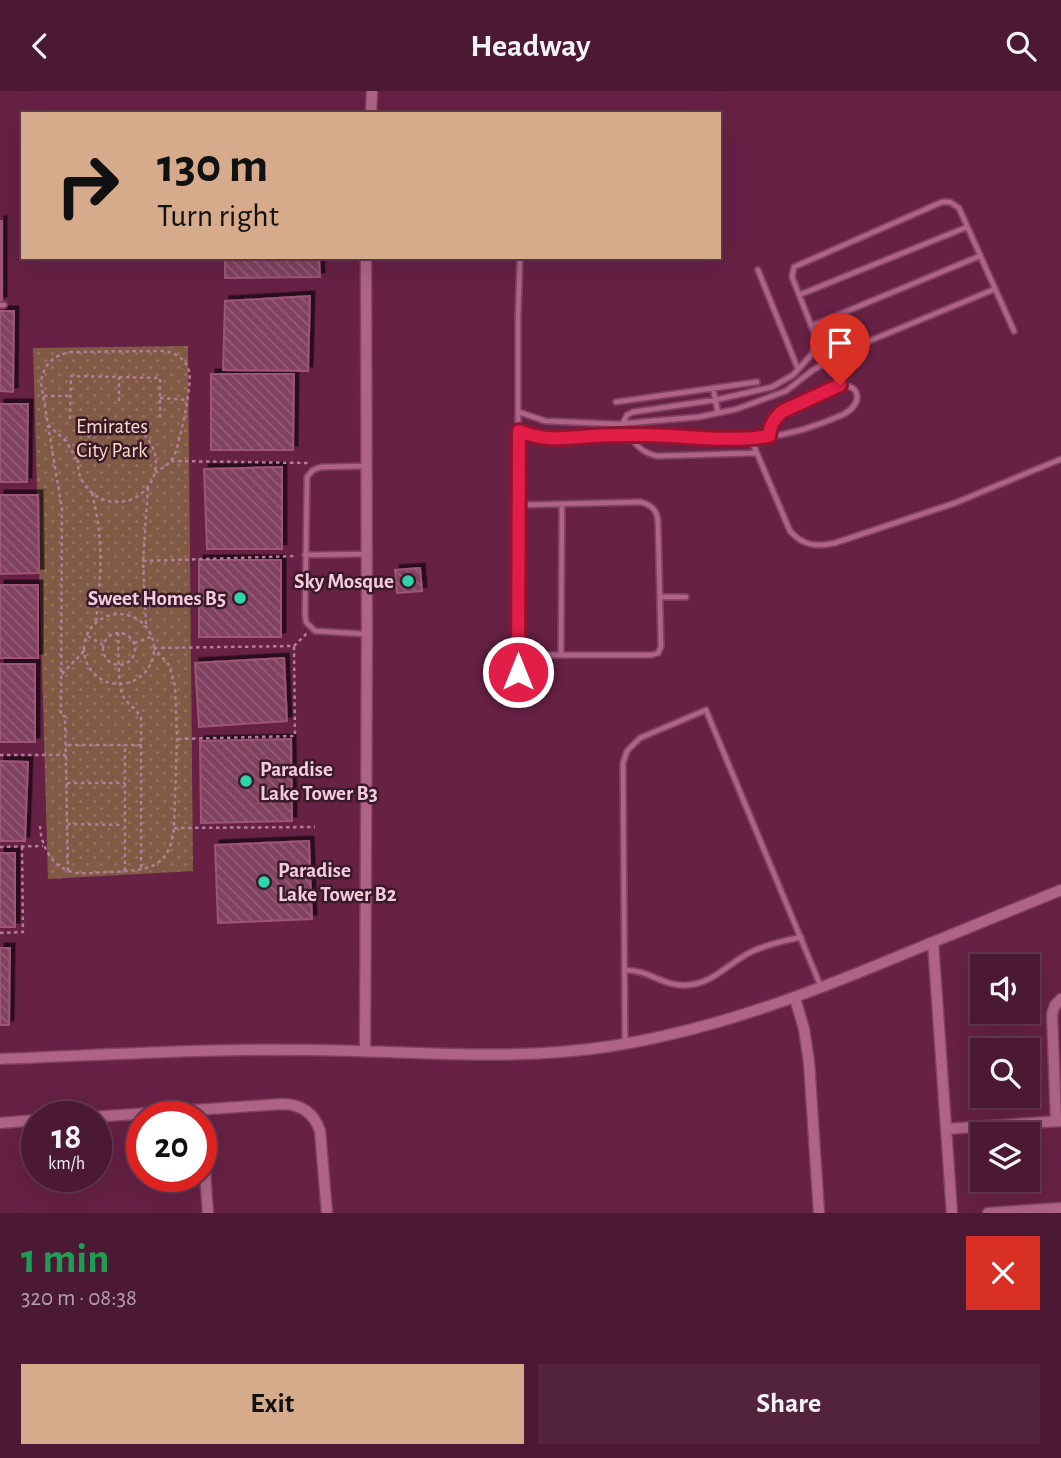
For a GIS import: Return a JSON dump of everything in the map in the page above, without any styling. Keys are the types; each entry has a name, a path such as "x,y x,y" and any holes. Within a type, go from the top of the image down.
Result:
{"street":[{"path":"371,112 372,91"},
{"path":"365,1051 368,634 366,259"},
{"path":"0,1059 315,1049 435,1055 504,1055 575,1051 625,1044 704,1026 795,998 1061,890"},
{"path":"933,942 952,1213"},
{"path":"795,998 804,1029 809,1062 819,1213"},
{"path":"946,1129 1059,1121 1052,1014 1061,999"},
{"path":"217,1113 289,1104 306,1111 315,1120 321,1137 327,1213"},
{"path":"0,1122 21,1121"},
{"path":"206,1192 208,1213"},
{"path":"988,1213 1050,1211 1061,1208"}],"lane":[{"path":"623,423 630,413 715,400 772,387 786,380 816,347 816,338 792,273 797,264 942,202 956,205 1014,331"},
{"path":"799,295 967,227"},
{"path":"811,326 980,256"},
{"path":"518,672 520,259"},
{"path":"758,270 798,369"},
{"path":"519,412 545,421 610,424 662,420 737,409 780,394 813,370 845,352 995,289"},
{"path":"616,402 757,382"},
{"path":"519,431 555,440 611,435 751,439 769,436 802,429 848,412 857,402 856,393 849,386 840,385 783,411 771,425 769,436"},
{"path":"713,388 718,413"},
{"path":"661,409 662,420"},
{"path":"610,424 611,435"},
{"path":"630,435 638,447 657,456 757,453"},
{"path":"751,439 790,531 800,541 820,546 938,509 1061,459"},
{"path":"367,466 321,467 310,473 306,482 305,618 311,629 319,632 368,634"},
{"path":"518,655 655,654 661,647 658,517 653,508 640,502 519,505"},
{"path":"561,655 562,505"},
{"path":"305,555 367,554"},
{"path":"660,597 686,597"},
{"path":"625,1044 624,757 640,738 706,710 822,988"},
{"path":"625,970 645,972 672,984 696,984 710,979 740,958 757,950 801,937"}],"path":[{"path":"68,871 65,716 61,716 62,509 41,383 44,370 52,359 64,353 164,351 181,358 189,369 190,382 177,450 171,461 155,472"},
{"path":"70,419 71,376 160,378 160,419"},
{"path":"119,377 119,401"},
{"path":"44,396 71,396"},
{"path":"160,398 187,400"},
{"path":"78,462 82,445 93,432 118,423 135,428 148,439 156,454 155,472 148,488 144,561 146,626"},
{"path":"48,425 66,441 78,462 82,479 92,493 97,511 101,567 96,623"},
{"path":"171,461 314,463 321,467"},
{"path":"92,493 108,501 117,502 134,498 148,488"},
{"path":"144,561 305,555"},
{"path":"118,614 133,617 146,626 155,648 148,670 136,680 121,684 105,682 93,673 85,659 84,651 87,636 96,623 118,614"},
{"path":"155,648 294,646 311,629"},
{"path":"118,633 121,684 126,700 139,712 141,718 141,870"},
{"path":"118,633 128,635 134,643 133,658 129,662 120,665 110,663 106,659 103,645 109,637 118,633"},
{"path":"87,636 103,645"},
{"path":"134,643 152,637"},
{"path":"177,739 295,736 294,646"},
{"path":"40,826 43,846 52,860 68,871 81,873 141,870 155,865 166,855 174,828 177,739 174,679 165,658 155,648"},
{"path":"61,674 84,651"},
{"path":"66,745 142,745"},
{"path":"125,745 125,871"},
{"path":"0,755 66,755"},
{"path":"67,782 125,783"},
{"path":"67,824 125,825"},
{"path":"174,828 316,827"},
{"path":"0,933 23,932 22,846"},
{"path":"0,848 43,846"}],"green space":[{"name":"Emirates City Park","path":"188,346 193,871 48,879 33,348"}],"building":[{"path":"2,221 2,301 0,301"},
{"path":"225,259 319,259 320,277 225,278"},
{"path":"310,296 308,371 223,370 225,301"},
{"path":"0,311 14,311 13,392 0,391"},
{"path":"211,374 294,374 293,450 211,450"},
{"path":"0,404 28,404 27,482 0,482"},
{"path":"282,467 282,549 207,549 204,469"},
{"path":"0,495 38,495 39,573 0,574"},
{"name":"Sweet Homes B5","path":"199,560 281,560 281,637 199,637"},
{"name":"Sky Mosque","path":"420,568 422,591 397,593 395,570"},
{"path":"0,585 38,585 38,658 0,658"},
{"path":"284,658 287,721 199,727 195,663"},
{"path":"0,664 35,664 35,742 0,742"},
{"name":"Paradise Lake Tower B3","path":"291,739 292,821 201,823 200,741"},
{"path":"0,761 28,762 25,841 0,841"},
{"name":"Paradise Lake Tower B2","path":"309,841 312,919 218,923 215,845"},
{"path":"0,853 15,853 15,927 0,927"},
{"path":"0,948 10,948 9,1025 0,1025"}],"place":[{"name":"Sky Mosque","path":"408,581"},
{"name":"Sweet Homes B5","path":"240,598"},
{"name":"Paradise Lake Tower B3","path":"246,781"},
{"name":"Paradise Lake Tower B2","path":"264,882"}],"route":[{"path":"518,672 519,431 555,440 611,435 751,439 769,436 771,425 783,411 840,385"}]}
